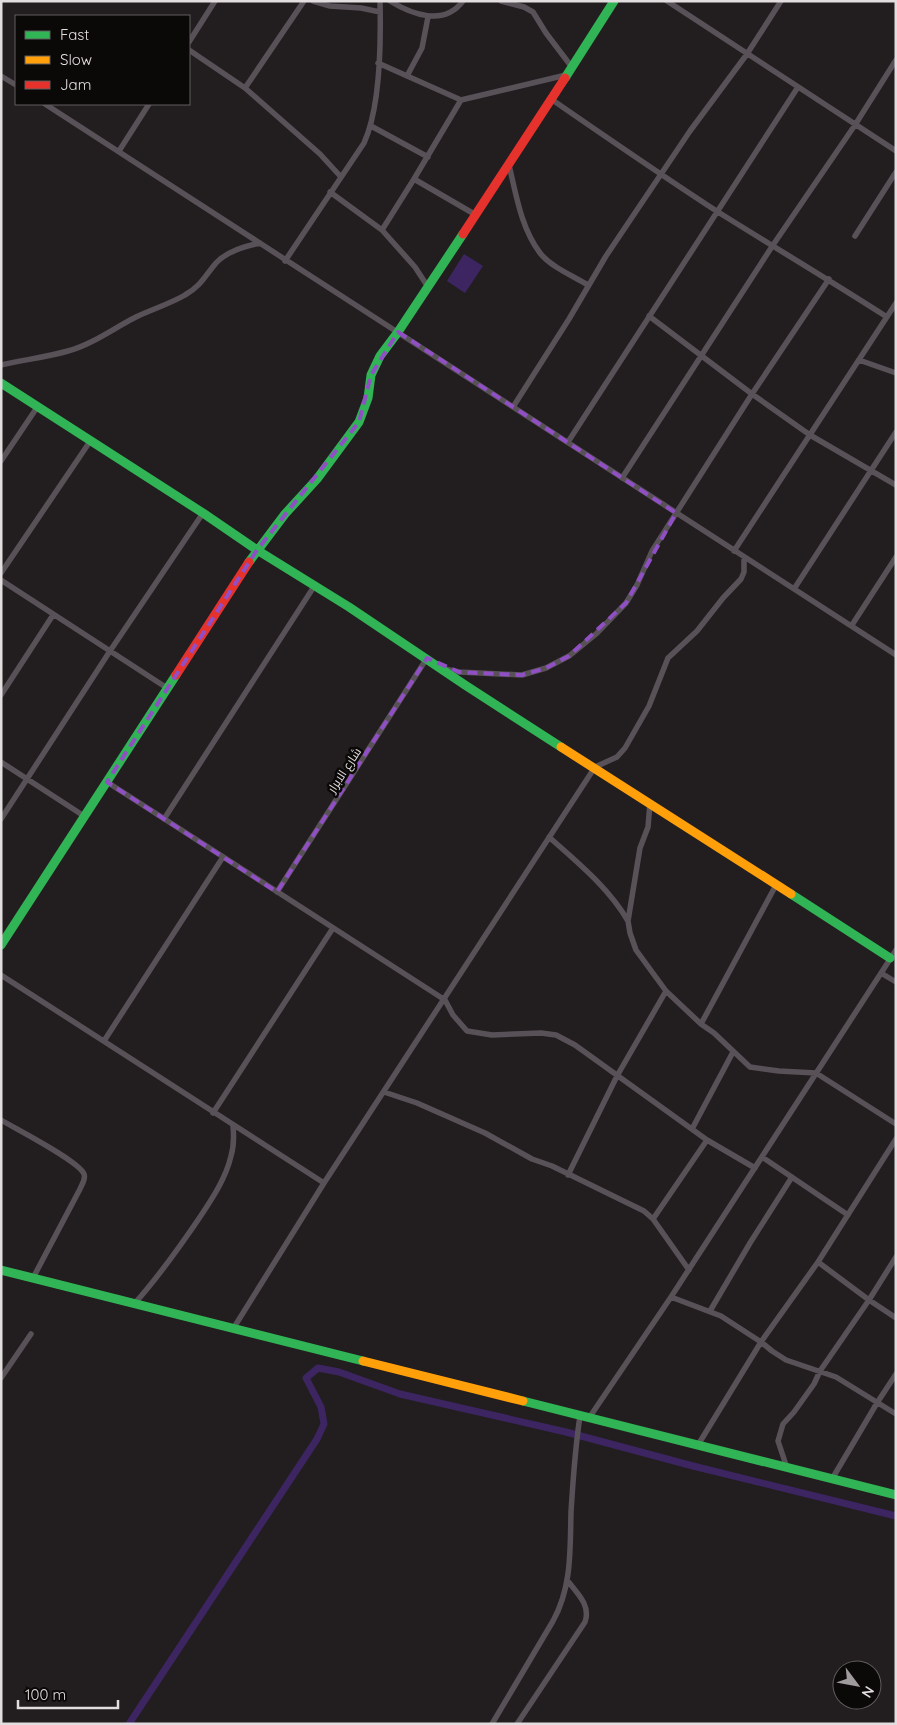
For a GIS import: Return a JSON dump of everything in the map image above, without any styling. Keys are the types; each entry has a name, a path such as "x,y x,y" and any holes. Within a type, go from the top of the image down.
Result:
{"street":[{"path":"190,40 215,1"},
{"path":"245,88 304,1"},
{"path":"313,1 330,6 361,8 380,12"},
{"path":"285,261 364,143 371,126 377,88 380,1"},
{"path":"390,1 402,9 428,17 447,14 463,1"},
{"path":"501,1 524,7 533,12 546,34 571,66"},
{"path":"2,942 257,550 285,514 317,479 359,422 368,398 371,375 380,356 509,165 614,1"},
{"path":"667,1 896,151"},
{"path":"513,406 569,319 588,284 721,87 747,54 781,1"},
{"path":"407,76 422,48 428,17"},
{"path":"190,51 245,88 320,154 341,176"},
{"path":"622,478 773,245 856,125 896,60"},
{"path":"378,63 461,100 566,75"},
{"path":"1,76 15,85"},
{"path":"568,442 719,212 798,87"},
{"path":"551,98 719,212 887,317"},
{"path":"382,230 461,100"},
{"path":"47,105 896,655"},
{"path":"119,151 148,105"},
{"path":"371,126 428,157"},
{"path":"509,165 523,219 529,235 540,254 553,264 588,284"},
{"path":"855,236 896,172"},
{"path":"414,179 476,214"},
{"path":"330,192 382,230 416,267 428,287"},
{"path":"1,365 69,351 85,344 183,296 204,281 223,257 243,247 260,242"},
{"path":"440,668 459,672 522,675 546,668 569,656 597,633 626,603 637,585 652,550 752,394 829,279"},
{"path":"734,551 896,303"},
{"path":"649,316 752,394 810,435 896,485"},
{"path":"859,360 893,372 896,364"},
{"path":"1,383 257,550 315,585 465,685 890,958"},
{"path":"1,461 38,406"},
{"path":"794,588 896,432"},
{"path":"1,573 90,440"},
{"path":"1,819 203,513"},
{"path":"233,1329 324,1183 445,1000 594,767 617,757 625,748 649,706 668,658 697,631 741,579 744,572 744,557"},
{"path":"852,626 896,557"},
{"path":"1,580 167,688"},
{"path":"164,819 315,585"},
{"path":"1,695 53,615"},
{"name":"شارع الابرار","path":"277,892 427,658"},
{"path":"1,762 84,816"},
{"path":"107,782 445,1000 453,1016 467,1031 492,1035 541,1033 556,1036 575,1045 707,1140 755,1168"},
{"path":"650,803 648,827 640,848 628,921 630,934 636,950 666,991 750,1067 816,1073 896,1124"},
{"path":"549,836 607,891 628,921"},
{"path":"104,1041 223,857"},
{"path":"701,1024 776,884"},
{"path":"213,1113 333,928"},
{"path":"492,1724 560,1609 568,1580 576,1444 584,1417 671,1297 896,950"},
{"path":"881,973 896,982"},
{"path":"1,975 324,1183"},
{"path":"568,1174 618,1076 666,991"},
{"path":"692,1129 733,1052"},
{"path":"384,1092 485,1133 532,1159 568,1174 644,1211 653,1219 689,1270"},
{"path":"1,1120 66,1158 84,1174 80,1189 32,1278"},
{"path":"135,1303 164,1270 222,1180 231,1157 234,1142 234,1126"},
{"path":"698,1445 761,1342 818,1262 896,1138"},
{"path":"653,1219 707,1140"},
{"path":"762,1157 848,1215"},
{"path":"710,1311 792,1177"},
{"path":"786,1468 778,1441 783,1424 814,1384 820,1371 896,1257"},
{"path":"818,1262 896,1318"},
{"path":"1,1270 896,1495"},
{"path":"671,1297 710,1311 761,1342 786,1360 836,1377 896,1414"},
{"path":"1,1378 31,1334"},
{"path":"832,1479 896,1374"},
{"path":"517,1724 585,1622 587,1614 586,1605 568,1580"}],"highlighted area":[{"path":"398,332 676,513 626,603 569,656 546,668 522,675 459,672 427,658 277,892 107,782 257,550 359,422 371,375"}],"shaded area":[{"path":"464,254 483,266 465,293 447,281"}],"waterway":[{"path":"129,1724 317,1439 324,1424 321,1407 306,1378 318,1368 339,1372 400,1394 566,1432 693,1466 896,1516"}],"traffic: fast":[{"path":"565,78 614,1"},
{"path":"249,562 285,514 317,479 359,422 368,398 371,375 380,356 463,234"},
{"path":"1,383 257,550 349,607 561,747"},
{"path":"1,945 176,675"},
{"path":"791,894 890,958"},
{"path":"1,1270 363,1361"},
{"path":"523,1401 896,1495"}],"traffic: slow":[{"path":"561,747 791,894"},
{"path":"363,1361 523,1401"}],"traffic: jam":[{"path":"463,234 565,78"},
{"path":"176,675 249,562"}]}
